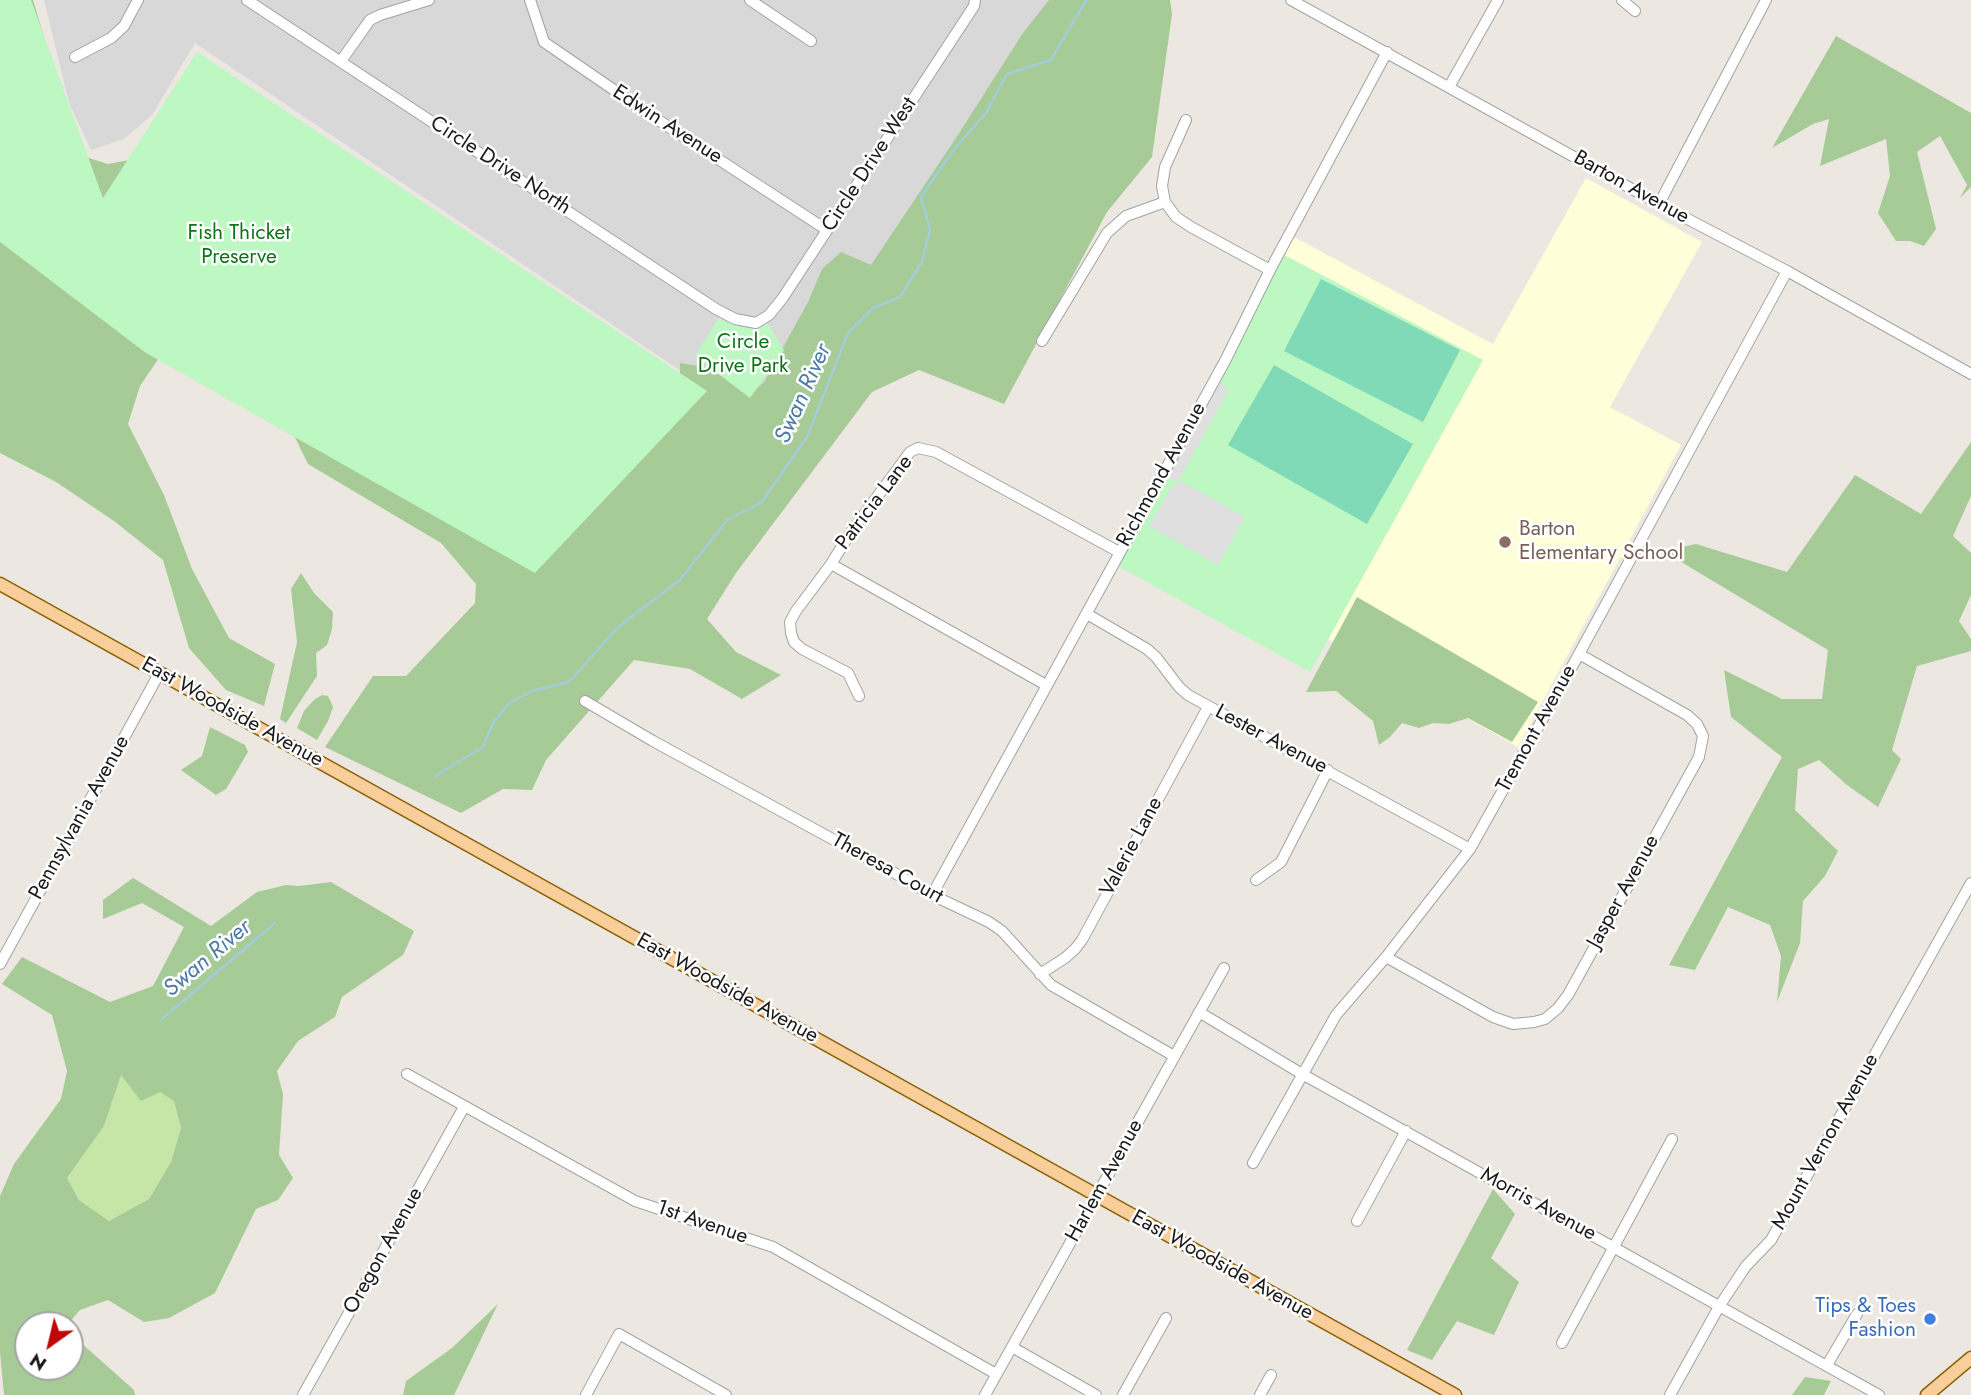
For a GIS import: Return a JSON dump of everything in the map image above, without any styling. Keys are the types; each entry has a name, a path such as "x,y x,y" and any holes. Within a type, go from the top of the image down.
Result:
{"main road":[{"name":"East Woodside Avenue","path":"0,584 1455,1395"},
{"path":"1927,1395 1971,1357"}],"street":[{"path":"75,57 111,38 124,26 138,0"},
{"name":"Circle Drive North","path":"247,0 716,309 736,319 756,323"},
{"path":"341,61 370,20 429,0"},
{"name":"Edwin Avenue","path":"530,0 544,42 827,230"},
{"path":"750,0 811,41"},
{"name":"Circle Drive West","path":"756,323 769,314 782,299 974,6 975,0"},
{"name":"Barton Avenue","path":"1291,0 1971,374"},
{"path":"1449,88 1498,0"},
{"path":"1622,0 1635,11"},
{"path":"1659,204 1766,0"},
{"name":"Richmond Avenue","path":"932,895 1225,361 1270,270 1387,52"},
{"path":"1186,120 1165,167 1162,186 1165,202 1176,217 1191,227 1270,270"},
{"path":"1042,341 1107,233 1126,216 1165,202"},
{"name":"Tremont Avenue","path":"1254,1163 1336,1014 1386,957 1470,849 1787,271"},
{"name":"Patricia Lane","path":"859,696 848,673 794,642 790,622 910,452 918,448 936,452 1119,552"},
{"path":"831,564 1046,685"},
{"name":"Lester Avenue","path":"1087,614 1147,649 1179,687 1208,706 1470,849"},
{"name":"Jasper Avenue","path":"1386,957 1493,1017 1513,1024 1545,1019 1568,995 1699,757 1703,736 1697,724 1687,715 1579,654"},
{"name":"Pennsylvania Avenue","path":"0,964 160,673"},
{"name":"Theresa Court","path":"586,701 653,741 932,895 989,922 1002,931 1051,985 1174,1056"},
{"name":"Valerie Lane","path":"1040,974 1075,950 1082,940 1208,706"},
{"path":"1256,880 1282,862 1328,770"},
{"name":"Mount Vernon Avenue","path":"1670,1395 1720,1305 1746,1266 1771,1240 1969,889"},
{"name":"Harlem Avenue","path":"985,1395 1224,968"},
{"name":"Morris Avenue","path":"1199,1012 1302,1074 1879,1395"},
{"name":"1st Avenue","path":"407,1074 635,1200 773,1247 996,1374"},
{"name":"Oregon Avenue","path":"303,1395 464,1107"},
{"path":"1357,1221 1406,1131"},
{"path":"1562,1343 1672,1139"},
{"path":"1827,1365 1857,1314"},
{"path":"1123,1395 1166,1318"},
{"path":"586,1395 619,1334 714,1392 726,1395"},
{"path":"1012,1347 1096,1395"},
{"path":"1260,1395 1271,1375"}],"shaded area":[{"path":"44,0 1076,0 761,425 195,43 152,115 124,139 91,150 69,103"},
{"name":"Barton Elementary School","path":"1586,178 1702,242 1610,407 1681,445 1518,747 1328,639 1483,360 1284,255 1294,237 1493,344"},
{"path":"1218,381 1229,389 1178,482 1165,476"},
{"path":"1181,481 1245,517 1218,565 1149,526 1173,484 1177,486"}],"green space":[{"path":"0,0 33,0 79,155 108,164 139,158 680,373 680,363 706,367 751,394 764,382 808,302 822,269 841,252 871,265 1023,33 1049,0 1170,0 1172,14 1152,157 1107,212 1004,404 919,370 872,392 736,573 707,619 736,652 781,675 742,699 690,669 634,660 546,760 532,790 503,789 461,813 325,747 373,676 406,676 475,603 476,584 441,543 308,464 270,386 165,349 140,386 128,424 164,495 192,569 229,638 275,664 264,706 226,690 189,648 163,560 114,521 56,482 0,453"},
{"name":"Fish Thicket Preserve","path":"0,0 31,0 103,198 197,52 707,391 535,573 146,353 0,242"},
{"path":"1836,36 1971,113 1971,187 1960,198 1967,185 1940,136 1917,152 1936,229 1924,246 1910,241 1896,241 1878,213 1890,176 1886,139 1820,166 1829,119 1813,124 1772,148"},
{"path":"1284,255 1483,360 1310,672 1116,565"},
{"path":"1321,279 1460,350 1423,422 1284,351"},
{"name":"Circle Drive Park","path":"720,316 767,322 784,350 750,398 695,356"},
{"path":"1274,365 1413,444 1367,524 1228,445"},
{"path":"1971,442 1971,496 1953,536 1971,553 1971,595 1959,621 1971,639 1971,651 1917,666 1892,750 1901,759 1878,807 1847,785 1819,760 1798,769 1795,810 1838,851 1825,876 1803,901 1800,943 1777,1002 1781,956 1770,925 1728,907 1695,970 1669,965 1782,757 1731,717 1724,670 1782,699 1822,699 1828,650 1663,551 1696,544 1787,572 1855,475 1921,514"},
{"path":"301,573 314,593 333,612 332,629 327,645 316,653 317,676 286,723 280,719 297,642 291,589"},
{"path":"1357,597 1538,702 1512,742 1468,718 1419,728 1402,723 1379,745 1373,721 1336,691 1306,692"},
{"path":"322,695 328,696 333,707 317,740 297,728 304,711"},
{"path":"210,727 245,745 248,752 226,789 216,795 181,770 202,756"},
{"path":"133,878 211,926 257,892 286,885 331,882 414,931 403,955 342,997 335,1017 298,1041 277,1071 283,1094 279,1155 293,1178 278,1200 256,1209 215,1293 169,1318 144,1322 108,1300 79,1311 14,1311 14,1381 84,1381 84,1345 134,1390 135,1395 4,1395 0,1352 0,1196 14,1164 61,1099 67,1071 52,1015 2,984 22,957 110,1002 153,986 184,927 142,903 103,919 103,900","holes":["121,1075 141,1101 160,1092 174,1101 181,1128 171,1162 149,1199 109,1221 79,1200 67,1178 104,1126"]},
{"path":"121,1074 174,1101 181,1128 171,1162 149,1199 109,1221 79,1200 67,1178 104,1126"},
{"path":"1493,1189 1515,1214 1491,1258 1519,1282 1494,1335 1457,1321 1432,1360 1407,1350"},
{"path":"498,1304 454,1395 403,1395 406,1381 452,1348"},
{"path":"1805,1377 1831,1381 1824,1395 1792,1395"}],"waterway":[{"name":"Swan River","path":"435,776 483,747 493,723 509,703 532,691 569,682 619,626 680,580 727,520 761,503 807,437 848,333 873,308 900,297 922,262 930,230 921,197 954,149 986,113 1007,74 1051,60 1086,0"},
{"name":"Swan River","path":"162,1019 275,923"}],"place":[{"name":"Barton Elementary School","path":"1505,542"},
{"name":"Tips & Toes Fashion","path":"1930,1319"}]}
